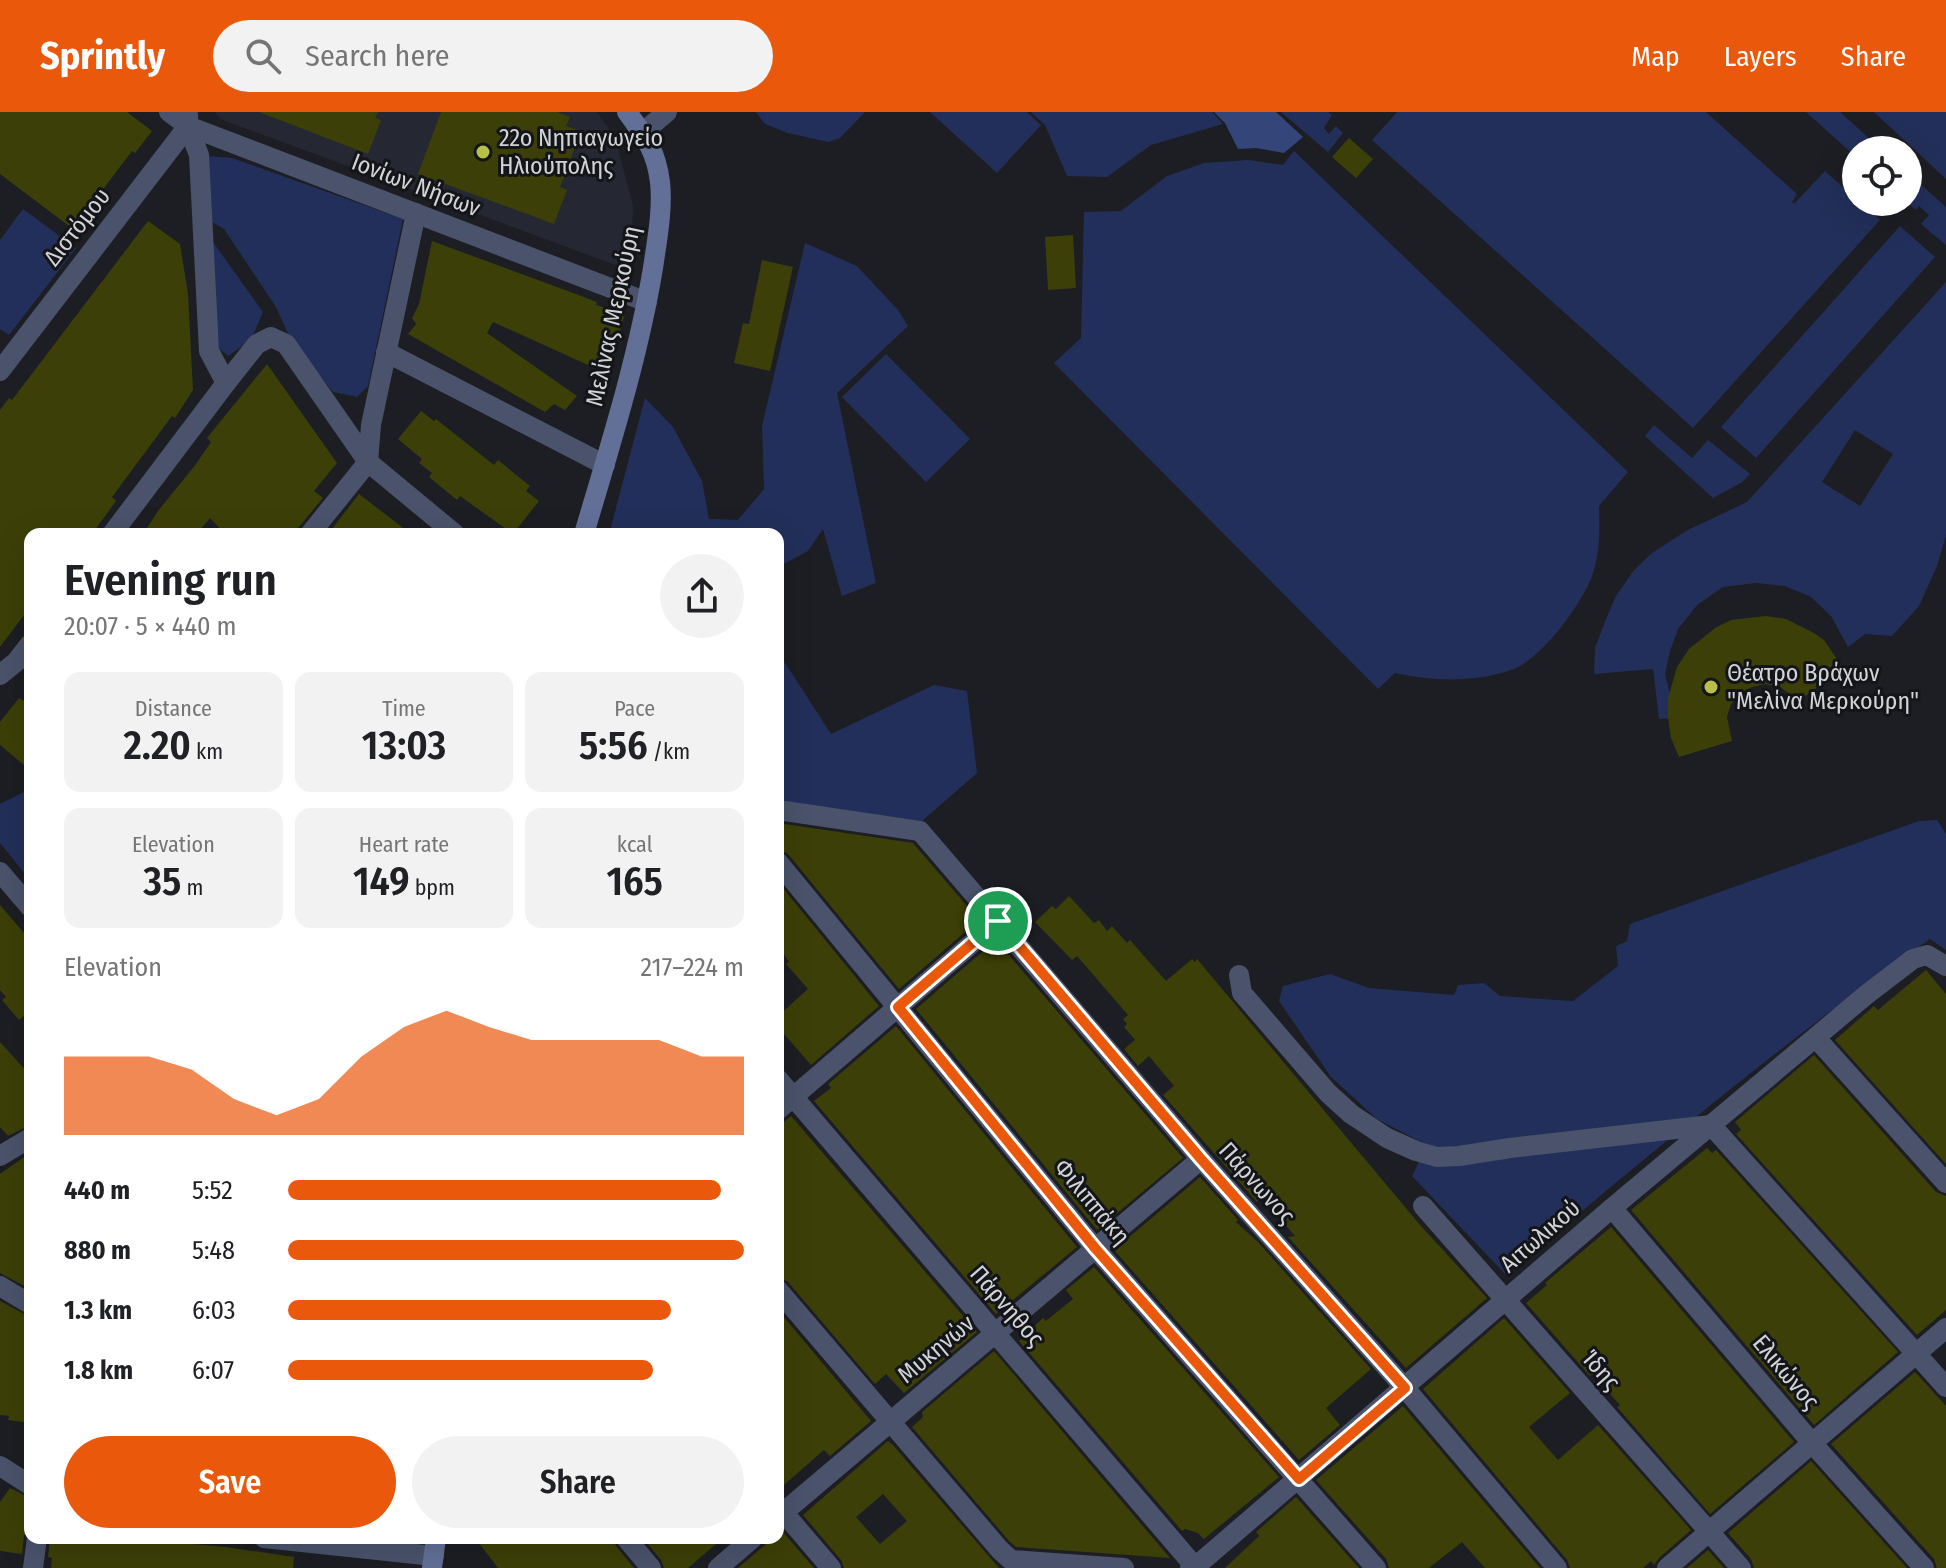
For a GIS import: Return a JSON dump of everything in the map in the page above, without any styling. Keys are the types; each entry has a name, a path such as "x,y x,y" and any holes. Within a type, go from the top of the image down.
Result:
{"street":[{"name":"Ιονίων Νήσων","path":"169,112 416,213 647,302"},
{"name":"Μελίνας Μερκούρη","path":"586,528 630,378 647,302 659,225 660,183 649,142 627,112"},
{"path":"642,133 667,112"},
{"name":"Διστόμου","path":"0,371 188,119"},
{"path":"188,119 199,155 209,351 226,383"},
{"path":"315,528 368,462 371,425 416,213"},
{"path":"117,528 257,344 271,337 286,344 368,462 448,528"},
{"path":"386,352 605,465"},
{"name":"Πάρνωνος","path":"784,811 920,831 1201,1159 1405,1388 1557,1568"},
{"name":"Φιλιππάκη","path":"784,869 1095,1248 1376,1568"},
{"path":"0,872 24,900"},
{"path":"786,1103 998,921"},
{"name":"Αιτωλικού","path":"1194,1568 1612,1208 1913,959 1927,955 1946,966"},
{"path":"1239,975 1242,993 1328,1093 1369,1127 1416,1151 1437,1157 1459,1156 1711,1125 1946,1387"},
{"path":"1816,1038 1946,1183"},
{"name":"Πάρνηθος","path":"786,1103 995,1333 1194,1568"},
{"path":"0,1156 24,1142"},
{"name":"Μυκηνών","path":"784,1509 1201,1159"},
{"name":"Ίδης","path":"1423,1206 1741,1568"},
{"name":"Ελικώνος","path":"1612,1208 1812,1443 1924,1568"},
{"path":"0,1286 24,1300"},
{"path":"784,1297 1011,1560 1124,1568"},
{"path":"1667,1568 1946,1328"},
{"path":"0,1466 24,1481"},
{"path":"784,1516 831,1568"},
{"path":"33,1568 36,1544"},
{"path":"318,1544 436,1557"},
{"path":"631,1544 651,1568"},
{"path":"718,1568 746,1544"}],"shaded area":[{"path":"215,112 597,112 615,138 633,205 631,256 621,267 220,119"},
{"path":"756,112 865,112 840,138 828,142 765,124"},
{"path":"930,112 1027,112 1041,125 997,173"},
{"path":"1031,112 1212,112 1223,124 1151,145 1107,177 1067,176 1045,125"},
{"path":"1214,112 1276,112 1303,137 1284,153 1256,148 1238,149 1225,123"},
{"path":"1281,112 1328,112 1332,115 1324,128 1329,134 1336,126 1343,133 1328,152"},
{"path":"1397,112 1706,112 1797,194 1792,202 1794,204 1825,171 1842,186 1842,216 1876,216 1880,220 1693,428 1372,140"},
{"path":"1806,112 1840,112 1867,136 1842,136 1842,144"},
{"path":"1874,112 1946,112 1946,179 1922,157 1922,136 1900,136"},
{"path":"1294,151 1628,472 1599,506 1596,561 1578,604 1546,645 1511,670 1482,677 1453,679 1395,673 1378,689 1054,363 1081,338 1084,212 1121,211 1167,176 1204,163 1249,160 1283,165"},
{"path":"206,156 232,158 403,219 368,386 357,397 333,392 290,338 276,307 224,229 212,222"},
{"path":"1922,186 1946,207 1946,245 1921,224 1929,215 1922,209"},
{"path":"23,209 76,248 9,335 0,329 0,240"},
{"path":"1900,226 1935,257 1756,458 1721,427"},
{"path":"213,242 263,312 251,340 228,356 216,346"},
{"path":"805,243 857,266 898,310 908,326 837,393 876,583 842,596 823,529 808,551 784,564 784,528 611,528 645,398 673,427 702,481 709,519 738,520 764,489 762,426"},
{"path":"1946,282 1946,535 1937,566 1919,606 1892,636 1865,634 1848,647 1831,616 1811,597 1785,586 1756,583 1723,587 1697,605 1678,629 1665,674 1676,718 1659,719 1653,669 1594,674 1595,648 1606,619 1616,596 1634,570 1652,553 1686,531 1747,502","holes":["1855,430 1893,454 1860,506 1822,482"]},
{"path":"886,354 970,439 926,482 842,397"},
{"path":"1654,425 1692,458 1708,440 1750,474 1741,483 1713,498 1645,436"},
{"path":"784,661 831,734 934,685 967,691 977,773 922,821 784,802"},
{"path":"24,792 24,873 0,843 0,804"},
{"path":"1937,820 1946,834 1946,950 1930,939 1875,978 1714,1102 1506,1275 1412,1176 1427,1145 1377,1119 1331,1077 1279,1001 1283,986 1330,974 1369,988 1454,995 1458,985 1484,983 1500,996 1573,1001 1618,966 1616,946 1627,941 1630,924 1919,821"}],"building":[{"path":"0,112 127,112 152,131 135,153 132,151 73,229 0,174"},
{"path":"259,112 378,112 375,118 381,120 368,154"},
{"path":"441,112 557,112 570,117 566,126 581,131 560,187 567,190 554,224 418,174"},
{"path":"1349,138 1373,159 1356,178 1332,157"},
{"path":"148,221 180,244 188,294 193,390 175,418 172,416 112,497 116,501 96,528 24,528 24,615 0,647 0,410 9,398 12,400"},
{"path":"1073,235 1076,288 1048,290 1045,237"},
{"path":"432,241 597,302 596,305 625,313 608,374 493,322 487,333 577,396 565,410 554,404 545,412 408,334 416,324 412,318 419,304"},
{"path":"762,260 793,267 770,371 734,363 743,323 749,324"},
{"path":"267,364 337,463 314,491 323,498 298,528 219,528 210,518 202,528 147,528 211,442 207,438"},
{"path":"421,411 434,421 436,419 494,465 498,460 530,486 526,491 539,501 518,528 505,528 460,496 457,500 429,477 432,473 419,463 422,459 398,439"},
{"path":"359,494 403,528 333,528"},
{"name":"Θέατρο Βράχων \"Μελίνα Μερκούρη\"","path":"1766,616 1786,619 1814,633 1824,640 1843,668 1799,701 1780,687 1765,684 1752,687 1731,704 1727,717 1732,741 1679,757 1671,738 1668,718 1668,698 1677,667 1689,649 1715,628 1731,620"},
{"path":"19,698 24,701 24,765 0,745 0,722"},
{"path":"784,824 913,843 979,920 899,989 784,852"},
{"path":"784,889 879,1006 811,1065 784,1034 784,1011 808,989 786,964 789,962 784,954"},
{"path":"1069,896 1094,923 1099,920 1107,931 1112,926 1127,943 1130,940 1166,981 1192,959 1195,962 1197,959 1421,1226 1487,1298 1406,1368 1288,1237 1295,1236 1262,1198 1257,1202 1163,1095 1174,1086 1149,1056 1138,1066 1124,1049 1135,1040 1124,1027 1127,1024 1123,1019 1128,1015 1077,956 1072,960 1035,922 1052,906 1056,909"},
{"path":"0,905 24,933 24,1016 19,1020 2,1000 6,997 0,990"},
{"path":"996,940 1183,1158 1097,1230 916,1009"},
{"path":"1926,970 1946,994 1946,1164 1835,1040 1874,1006 1878,1010"},
{"path":"896,1026 1077,1247 996,1314 814,1101 831,1088 828,1084"},
{"path":"0,1042 24,1068 24,1128 8,1136 0,1127"},
{"path":"1814,1055 1936,1192 1946,1196 1946,1310 1917,1335 1736,1134 1741,1130 1735,1122"},
{"path":"791,1116 977,1332 904,1393 886,1374 875,1384 784,1280 784,1122"},
{"path":"1707,1148 1712,1153 1716,1150 1898,1352 1814,1425 1631,1210"},
{"path":"24,1157 24,1286 0,1273 0,1174"},
{"path":"1200,1177 1238,1220 1236,1222 1258,1242 1371,1369 1326,1408 1340,1425 1299,1460 1114,1250"},
{"path":"1611,1227 1794,1442 1710,1514 1617,1407 1620,1405 1592,1374 1590,1376 1526,1303"},
{"path":"1094,1267 1279,1477 1204,1539 1198,1533 1182,1531 1019,1341 1043,1318 1046,1321 1073,1299 1066,1290"},
{"path":"0,1301 24,1314 24,1422 8,1420 9,1416 0,1415"},
{"path":"784,1317 871,1421 830,1456 824,1450 784,1485"},
{"path":"1504,1318 1570,1393 1529,1427 1558,1460 1598,1425 1691,1530 1654,1565 1651,1561 1643,1568 1570,1568 1567,1560 1423,1389"},
{"path":"994,1351 1170,1558 1016,1547 912,1427 923,1417 922,1412"},
{"path":"1915,1372 1946,1406 1946,1568 1937,1568 1934,1559 1831,1444"},
{"path":"1403,1406 1540,1568 1485,1568 1462,1542 1429,1568 1389,1568 1386,1559 1316,1480"},
{"path":"888,1441 999,1568 844,1568 841,1560 803,1515","holes":["883,1494 907,1521 880,1544 856,1517"]},
{"path":"1811,1461 1907,1568 1754,1568 1751,1559 1728,1533"},
{"path":"10,1488 24,1495 22,1554 0,1551 0,1502"},
{"path":"1296,1497 1359,1568 1225,1568 1259,1536 1256,1532"},
{"path":"784,1533 814,1568 738,1568 766,1544 784,1544"},
{"path":"49,1544 193,1544 294,1557 293,1568 51,1568 52,1558 48,1557"},
{"path":"480,1544 615,1544 634,1568 498,1568"},
{"path":"648,1544 716,1544 688,1568 664,1568"},
{"path":"1708,1550 1724,1568 1687,1568"}],"place":[{"name":"22ο Νηπιαγωγείο Ηλιούπολης","path":"483,152"},
{"name":"Θέατρο Βράχων \"Μελίνα Μερκούρη\"","path":"1711,687"}],"route":[{"path":"998,921 1201,1159 1405,1388 1299,1479 1095,1248 898,1007 998,921"}]}
